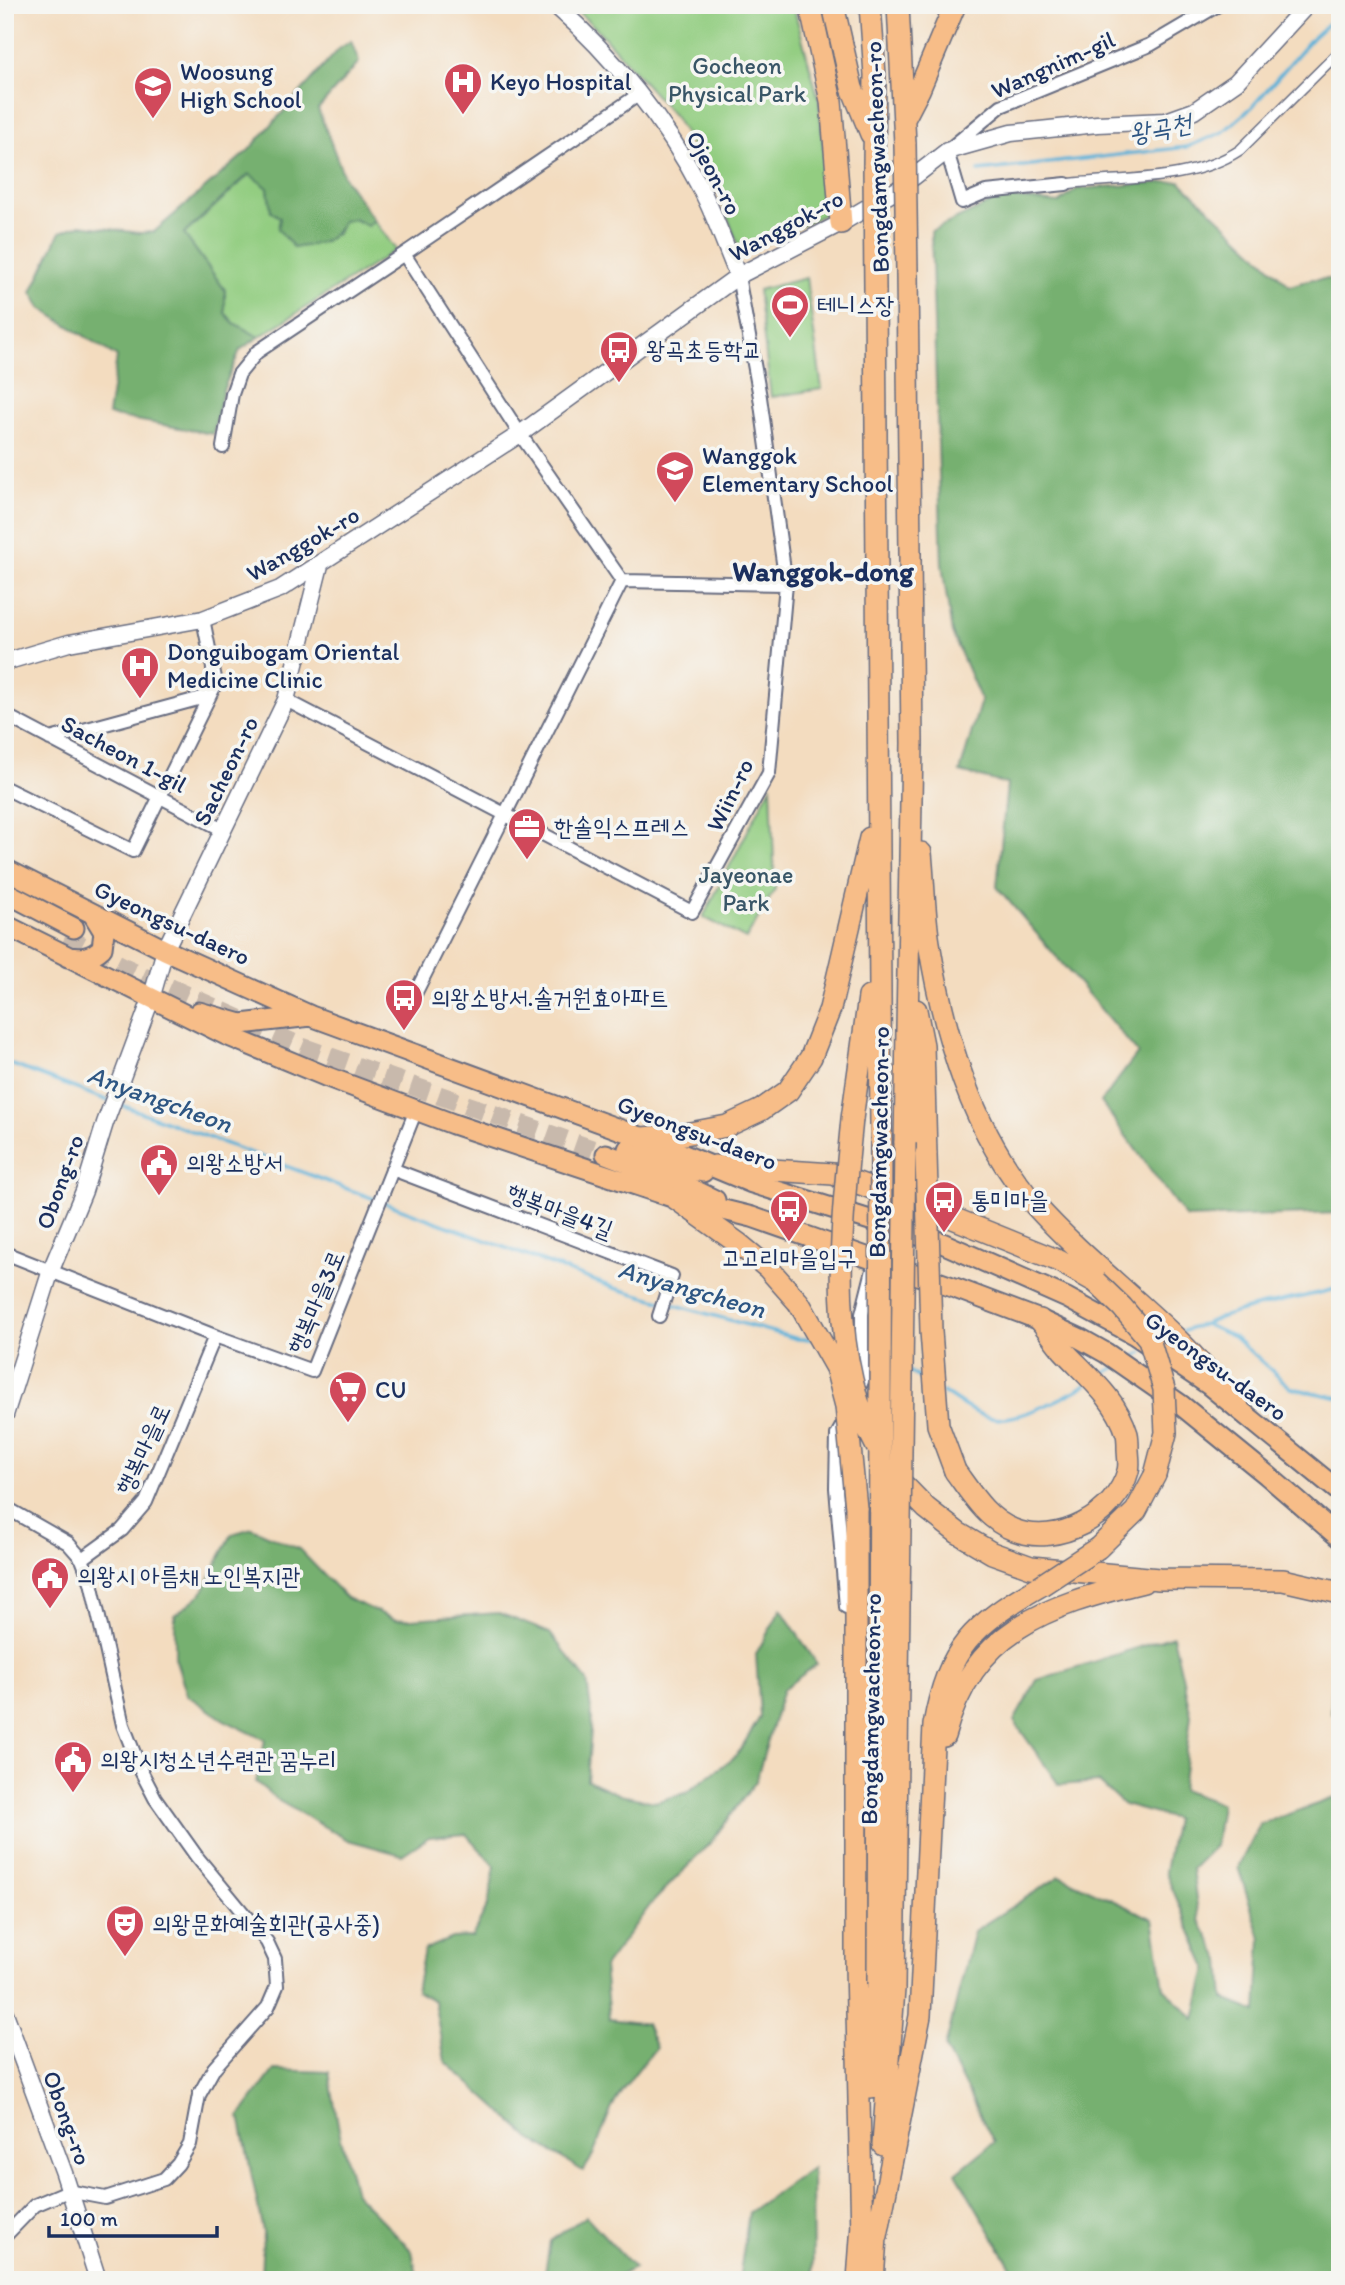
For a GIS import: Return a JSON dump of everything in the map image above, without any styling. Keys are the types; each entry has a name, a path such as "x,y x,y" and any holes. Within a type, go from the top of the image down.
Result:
{"highway":[{"path":"810,5 831,101 841,223"},
{"path":"834,5 852,88 874,142"},
{"name":"Bongdamgwacheon-ro","path":"870,5 875,75 886,1987"},
{"name":"Bongdamgwacheon-ro","path":"873,2280 869,2236 886,1987 912,743 905,144 898,5"},
{"path":"904,119 955,5"},
{"path":"912,743 929,940 945,1023 965,1083 983,1124 1004,1163 1034,1203 1068,1240 1180,1341 1238,1407"},
{"path":"643,1138 727,1126 761,1110 788,1091 811,1057 830,1009 879,802"},
{"path":"878,926 852,1119 842,1225 843,1325 854,1385 869,1431 890,1471 926,1508 958,1533 992,1553 1031,1567 1159,1579 1283,1580 1340,1593"},
{"path":"907,965 923,1045 932,1331 938,1425 955,1471 981,1507 1012,1530 1040,1537 1085,1524 1116,1496 1128,1470 1128,1435 1115,1408 1100,1386 1063,1349 1040,1320"},
{"path":"714,1166 833,1174 943,1214 1059,1261 1096,1282 1149,1339 1164,1389 1166,1433 1156,1475 1136,1511 1098,1548 1073,1567 982,1623 961,1648 948,1671 939,1696 934,1726 920,2016 869,2236"},
{"path":"675,1198 768,1268 799,1303 836,1368 846,1406 856,1508 856,1965 869,2236"},
{"path":"933,1778 950,1713 967,1678 986,1654 1007,1635 1062,1604 1159,1579"},
{"name":"Bongdamgwacheon-ro","path":"858,2280 869,2236"}],"main road":[{"name":"Gyeongsu-daero","path":"5,869 165,950 311,1016 643,1138 752,1183 940,1242 1067,1298 1135,1335 1238,1407 1340,1492"},
{"path":"5,892 69,932 5,906"},
{"path":"67,957 83,959 95,955 102,948 104,932 93,914"},
{"path":"5,925 204,1024 300,1066 416,1110 675,1198 752,1217"},
{"path":"204,1024 197,1020 197,1013 204,1012 242,1024 311,1016"},
{"path":"752,1183 606,1147 752,1217 1040,1320 1106,1353 1235,1449 1340,1538"}],"street":[{"name":"Ojeon-ro","path":"555,5 589,35 660,122 702,191 738,276"},
{"name":"Wangnim-gil","path":"947,151 1001,106 1150,45 1218,5"},
{"name":"Wanggok-ro","path":"5,662 69,643 203,619 280,589 520,434 738,276 841,223 897,190 947,151 1011,133 1097,124 1166,121 1194,111 1236,82 1307,5"},
{"path":"947,151 961,202 986,192 1182,173 1229,157 1240,150 1340,51"},
{"path":"223,447 239,374 257,352 638,95"},
{"path":"404,254 520,434 622,582"},
{"name":"Wiin-ro","path":"286,700 692,912 769,773 786,584 760,397 738,276"},
{"name":"Sacheon-ro","path":"165,950 286,700 320,565"},
{"path":"622,582 786,584"},
{"path":"409,1006 622,582"},
{"path":"5,788 132,850 216,683 203,619"},
{"path":"50,739 209,696"},
{"name":"Sacheon 1-gil","path":"5,715 223,830"},
{"path":"152,999 165,950"},
{"name":"Obong-ro","path":"5,1415 51,1270 84,1191 105,1124 152,999"},
{"name":"행복마을3로","path":"5,1254 312,1371 416,1110"},
{"name":"행복마을4길","path":"392,1169 672,1276 659,1316"},
{"path":"853,1877 849,1822 846,1593 836,1462 837,1435 851,1410 862,1381 862,1314 875,1261"},
{"name":"행복마을로","path":"82,1559 122,1530 146,1502 215,1336"},
{"path":"5,1507 68,1543 82,1559 91,1582 123,1725 141,1771 155,1798 197,1857 267,1942 275,1959 277,1986 268,2007 214,2068 199,2095 190,2144 178,2164 164,2179 105,2198 68,2191 35,2205 5,2235"},
{"name":"Obong-ro","path":"6,2015 98,2280"}],"green space":[{"name":"Gocheon Physical Park","path":"570,5 793,5 819,100 829,212 755,249 739,247 715,184 674,116 597,29"},
{"path":"351,41 359,62 318,109 345,179 374,220 368,226 354,219 343,221 329,239 294,248 278,229 280,218 271,211 268,188 249,174 184,234 225,290 225,313 234,323 259,337 240,350 223,390 213,434 108,415 117,357 41,308 32,292 60,232 80,225 140,233 154,232 249,150 339,49"},
{"path":"250,174 268,188 271,211 336,235 343,221 354,219 368,226 374,220 396,250 259,337 234,323 225,313 225,290 184,234"},
{"path":"1180,181 1290,286 1312,279 1340,279 1340,1213 1186,1218 1101,1102 1138,1053 997,887 1007,784 960,772 981,700 952,633 942,565 931,231 1003,197 1059,203 1077,189"},
{"name":"테니스장","path":"806,278 822,389 771,397 758,290"},
{"name":"Jayeonae Park","path":"771,786 775,889 746,939 703,917"},
{"path":"252,1528 299,1549 346,1598 396,1620 499,1613 550,1633 587,1681 592,1718 587,1780 620,1795 655,1802 686,1793 737,1755 760,1717 756,1654 781,1609 817,1664 783,1689 756,1781 710,1843 651,1904 604,1967 609,2019 646,2024 656,2048 617,2098 593,2155 583,2171 531,2139 445,2061 434,2001 416,1991 424,1950 452,1938 472,1937 488,1905 495,1866 466,1834 429,1837 402,1855 348,1840 279,1801 256,1782 265,1740 224,1720 187,1695 175,1657 175,1615 202,1593 232,1534"},
{"path":"1173,1636 1191,1715 1182,1790 1221,1804 1215,1846 1192,1869 1199,1920 1221,1960 1224,1999 1257,2012 1261,1938 1238,1867 1260,1824 1340,1796 1340,2280 1005,2280 1015,2274 956,2173 994,2142 945,2048 974,1931 1060,1876 1153,1919 1164,1988 1195,2019 1207,1968 1165,1872 1175,1819 1124,1805 1099,1782 1059,1785 1014,1721 1037,1680"},
{"path":"1334,1647 1340,1648 1340,1708 1331,1713"},
{"path":"274,2070 329,2072 339,2130 355,2193 412,2251 418,2280 261,2280 263,2232 240,2116"},
{"path":"812,2168 813,2280 739,2280 749,2212"},
{"path":"586,2216 634,2268 610,2280 544,2280 550,2241"}],"waterway":[{"name":"왕곡천","path":"979,171 1187,147 1223,132 1252,107 1312,38 1340,13"},
{"name":"Anyangcheon","path":"5,1062 109,1101"},
{"name":"Anyangcheon","path":"116,1103 614,1288 798,1339 811,1339"},
{"path":"1204,1324 1254,1307 1340,1288"},
{"name":"Anyangcheon","path":"1181,1332 1204,1324 1234,1337 1291,1388 1340,1398"},
{"name":"Anyangcheon","path":"1129,1360 1143,1352"},
{"name":"Anyangcheon","path":"1098,1377 1116,1367"},
{"name":"Anyangcheon","path":"910,1372 927,1383"},
{"name":"Anyangcheon","path":"943,1392 979,1414 1002,1419 1040,1408 1086,1385"}],"tunnel":[{"path":"65,937 126,968 302,1047 606,1154"}],"place":[{"name":"Keyo Hospital","path":"463,116"},
{"name":"Woosung High School","path":"153,120"},
{"name":"테니스장","path":"790,339"},
{"name":"왕곡초등학교","path":"619,384"},
{"name":"Wanggok Elementary School","path":"675,504"},
{"name":"Donguibogam Oriental Medicine Clinic","path":"140,700"},
{"name":"한솔익스프레스","path":"527,861"},
{"name":"의왕소방서.솔거원효아파트","path":"404,1032"},
{"name":"의왕소방서","path":"159,1197"},
{"name":"통미마을","path":"944,1234"},
{"name":"고고리마을입구","path":"789,1243"},
{"name":"CU","path":"348,1424"},
{"name":"의왕시 아름채 노인복지관","path":"50,1610"},
{"name":"의왕시청소년수련관 꿈누리","path":"73,1794"},
{"name":"의왕문화예술회관(공사중)","path":"125,1958"}],"district":[{"name":"Wanggok-dong","path":"823,571"}]}
